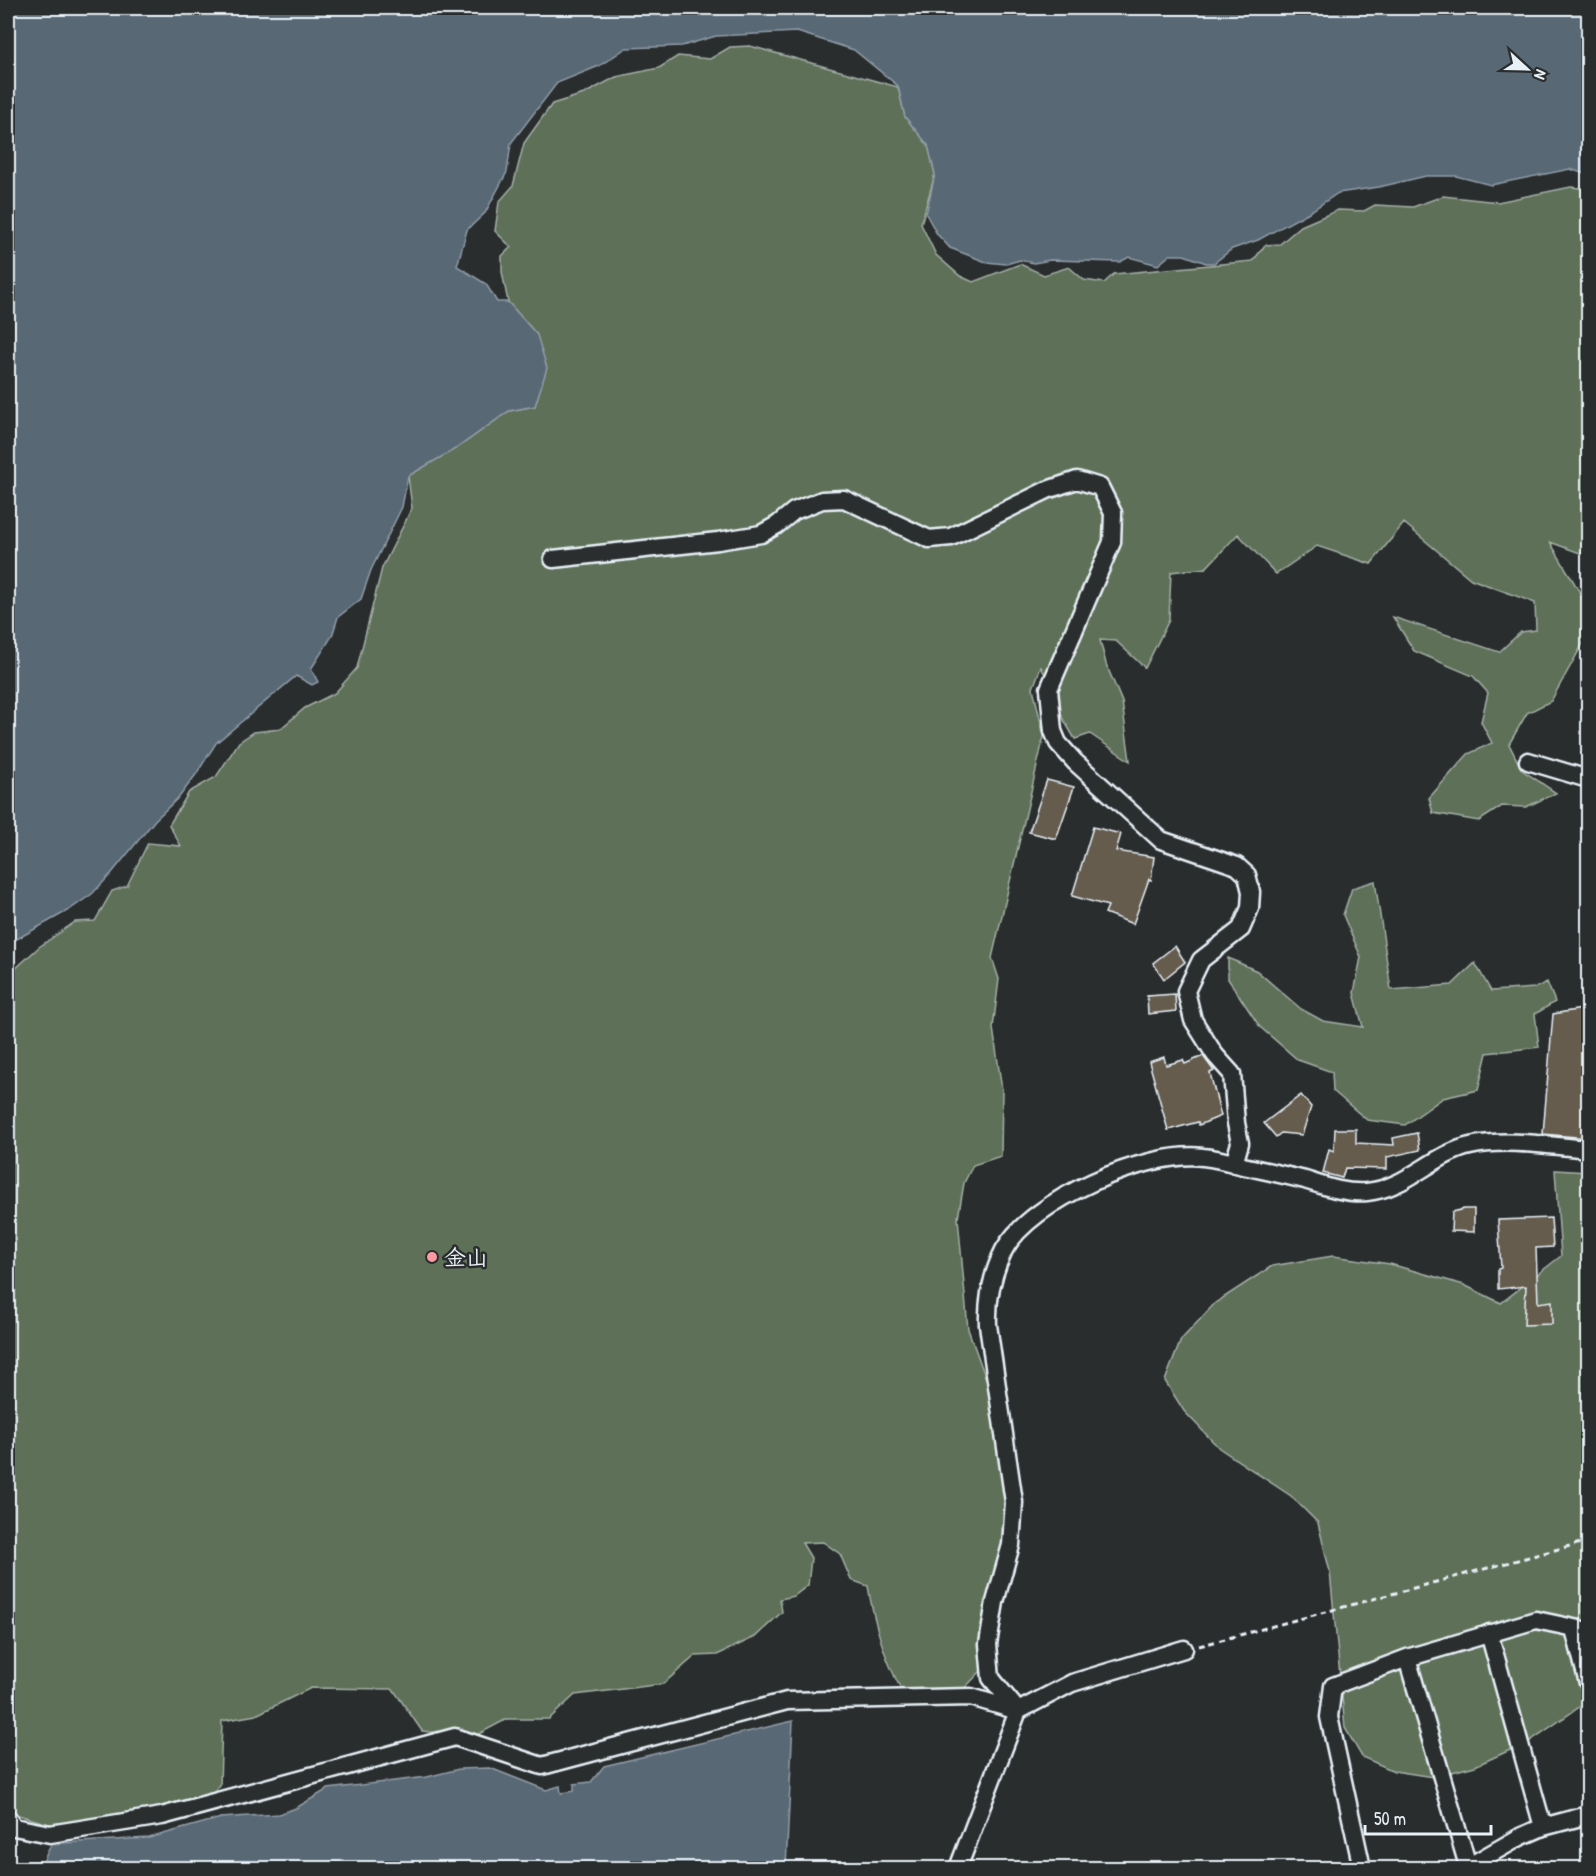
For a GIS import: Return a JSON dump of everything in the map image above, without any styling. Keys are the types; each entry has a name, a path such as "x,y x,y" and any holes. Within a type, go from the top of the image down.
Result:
{"street":[{"path":"553,559 718,541 761,534 794,511 822,500 844,499 929,538 951,537 1047,490 1077,480 1100,487 1113,513 1112,542 1049,689 1053,731 1058,743 1075,762 1161,840 1237,866 1247,876 1251,892 1250,908 1242,929 1201,960 1186,991 1193,1020 1215,1055 1232,1074 1240,1143 1234,1164"},
{"path":"1528,761 1588,778"},
{"path":"1018,1711 991,1678 988,1644 995,1602 1011,1545 1014,1502 988,1325 987,1303 1004,1249 1021,1228 1041,1210 1112,1175 1146,1162 1175,1156 1203,1157 1339,1190 1367,1192 1391,1186 1435,1161 1469,1146 1500,1143 1588,1149"},
{"path":"1362,1869 1329,1717 1333,1686 1407,1658 1536,1620 1581,1630 1588,1683"},
{"path":"1489,1633 1543,1827"},
{"path":"958,1869 1018,1711 1072,1683 1184,1649"},
{"path":"1407,1658 1467,1868 1520,1837 1543,1827 1588,1815"},
{"path":"8,1818 14,1827 50,1834 162,1816 455,1737 542,1766 787,1701 972,1697 1018,1711"}],"path":[{"path":"1184,1649 1588,1541"}],"green space":[{"path":"750,46 898,87 905,117 928,145 935,174 921,224 936,255 960,276 973,282 1020,264 1044,275 1069,267 1084,280 1104,283 1114,274 1253,261 1265,245 1280,244 1301,226 1338,210 1364,211 1375,205 1413,207 1443,196 1498,202 1571,187 1588,189 1588,556 1550,542 1588,606 1587,636 1551,701 1527,713 1509,744 1522,770 1556,793 1526,807 1502,806 1479,821 1433,813 1429,798 1468,754 1492,743 1481,722 1488,693 1473,676 1414,651 1393,617 1499,652 1521,632 1536,630 1535,603 1471,579 1404,523 1371,564 1317,546 1276,574 1238,534 1206,568 1171,572 1169,620 1145,668 1116,641 1100,640 1106,664 1122,702 1130,761 1090,734 1075,739 1062,717 1056,697 1041,667 1033,688 1044,736 992,958 999,979 993,1028 1002,1090 1001,1156 973,1165 964,1183 958,1218 968,1329 1019,1482 1020,1529 981,1636 982,1670 959,1694 902,1691 881,1640 868,1586 851,1580 840,1554 823,1542 802,1543 811,1558 808,1585 794,1596 780,1599 782,1612 755,1637 717,1655 695,1656 663,1684 575,1695 549,1719 507,1719 473,1737 422,1731 393,1689 311,1688 256,1715 222,1721 220,1785 194,1817 113,1816 86,1835 15,1814 8,1807 8,972 14,970 39,947 75,922 95,921 112,891 127,886 148,843 181,846 169,825 189,792 216,777 239,742 254,732 280,729 305,708 335,693 357,668 382,568 412,508 408,476 465,442 509,411 535,406 537,335 508,302 502,272 502,256 511,247 495,231 499,202 513,186 524,143 552,104 584,94 616,77 659,68 678,56 710,59 730,47"},
{"path":"1375,881 1391,990 1452,985 1475,963 1491,991 1535,988 1547,982 1555,1002 1535,1014 1539,1047 1487,1053 1478,1090 1443,1098 1405,1125 1367,1120 1333,1091 1332,1072 1298,1060 1260,1027 1228,979 1228,958 1257,971 1301,1009 1323,1021 1363,1027 1354,993 1361,957 1343,915 1352,888"},
{"path":"1555,1170 1588,1172 1588,1701 1530,1741 1475,1766 1433,1777 1394,1771 1362,1757 1345,1728 1330,1572 1318,1523 1291,1496 1219,1448 1184,1411 1165,1381 1181,1340 1215,1303 1272,1266 1333,1256 1390,1264 1464,1285 1501,1303 1561,1256"}],"water":[{"path":"8,8 1588,8 1588,175 1570,169 1491,185 1456,176 1426,176 1379,187 1338,193 1311,211 1258,240 1232,249 1214,263 1206,263 1184,255 1170,255 1158,265 1129,257 1120,262 1050,260 1034,263 1020,260 1006,264 986,262 950,248 937,234 926,214 935,174 928,145 905,117 898,86 854,50 797,32 716,36 682,46 626,48 599,66 557,83 511,143 507,172 485,213 467,230 457,266 486,284 497,302 508,302 537,335 547,368 535,406 509,411 457,448 408,476 402,507 371,570 361,599 338,617 332,636 311,669 318,682 312,685 296,676 216,743 180,796 155,820 92,894 69,910 8,944"},
{"path":"793,1721 786,1868 40,1868 52,1843 56,1845 149,1838 221,1818 279,1814 296,1808 328,1789 427,1777 459,1769 490,1768 546,1790 560,1786 561,1793 574,1791 574,1784 591,1782 604,1766"}],"building":[{"path":"1047,780 1074,787 1056,839 1029,832"},
{"path":"1093,827 1121,834 1116,851 1154,857 1151,880 1149,879 1133,924 1105,913 1108,906 1072,896"},
{"path":"1175,946 1185,962 1164,979 1153,963"},
{"path":"1175,994 1176,1011 1148,1014 1147,996"},
{"path":"1588,1008 1588,1138 1543,1134 1553,1014"},
{"path":"1203,1056 1214,1071 1210,1073 1221,1116 1199,1125 1198,1122 1168,1130 1149,1062 1164,1057 1166,1065 1183,1060 1185,1064"},
{"path":"1301,1095 1311,1107 1302,1135 1281,1133 1276,1137 1264,1123"},
{"path":"1335,1129 1356,1129 1356,1143 1394,1145 1393,1138 1417,1133 1420,1150 1387,1157 1387,1169 1345,1168 1342,1178 1323,1173 1329,1149 1334,1151"},
{"path":"1474,1209 1474,1232 1451,1231 1452,1212"},
{"path":"1551,1218 1553,1247 1536,1248 1538,1303 1552,1301 1552,1324 1524,1325 1526,1286 1498,1289 1498,1269 1501,1268 1498,1220"}],"place":[{"name":"金山","path":"432,1257"}]}
